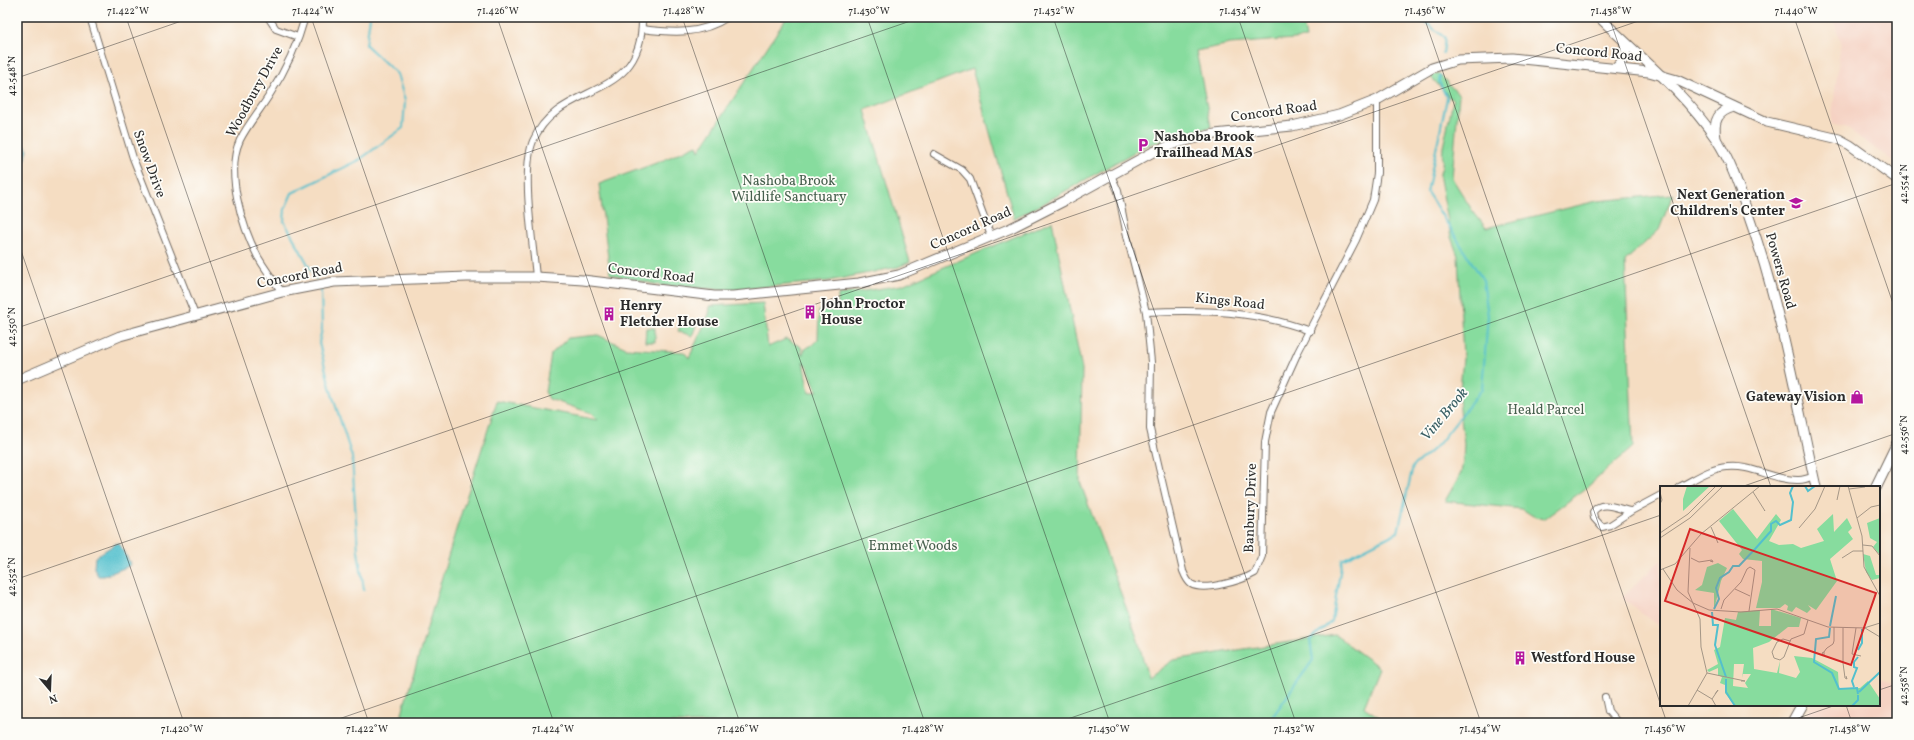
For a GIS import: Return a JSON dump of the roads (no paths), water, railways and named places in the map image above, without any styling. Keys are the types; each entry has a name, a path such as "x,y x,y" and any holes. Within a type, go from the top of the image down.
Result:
{"main road":[{"name":"Powers Road","path":"1599,17 1661,76 1702,120 1716,140 1735,176 1764,264 1776,308 1816,486"},
{"path":"1616,68 1626,58 1627,50 1624,42"},
{"name":"Concord Road","path":"17,380 37,373 108,340 282,292 320,284 348,281 467,277 536,277 583,280 714,296 758,294 859,283 899,275 991,236 1064,202 1153,152 1180,142 1215,134 1292,126 1316,121 1377,100 1432,68 1458,60 1512,58 1616,68 1677,80 1767,122 1839,139 1850,145 1897,179"},
{"path":"1716,140 1714,128 1716,119 1720,112 1734,107"},
{"path":"1876,486 1897,444"},
{"path":"1792,723 1801,706"}],"street":[{"name":"Snow Drive","path":"90,17 132,158 195,315"},
{"name":"Woodbury Drive","path":"268,17 276,29 298,37"},
{"name":"Woodbury Drive","path":"282,292 268,274 250,242 236,192 234,164 235,153 240,139 278,80 298,37 305,17"},
{"path":"536,277 528,172 530,152 533,141 542,126 554,114 571,103 612,82 623,72 637,53 642,29 642,17"},
{"path":"642,29 674,32 698,31 719,23 728,17"},
{"name":"Banbury Drive","path":"1111,175 1118,191 1127,236 1146,312 1151,362 1150,412 1154,449 1183,571 1187,581 1193,585 1200,586 1242,580 1255,573 1262,556 1265,442 1271,412 1356,240 1373,200 1377,173 1377,100"},
{"path":"934,154 962,170 970,179 991,236"},
{"name":"Kings Road","path":"1146,312 1195,310 1248,314 1289,323 1310,331"},
{"path":"1681,486 1715,469 1727,466 1741,466 1788,480 1800,480 1814,476"},
{"path":"1630,512 1601,505 1595,508 1593,512 1594,518 1602,527 1610,525 1660,496"},
{"path":"1605,697 1608,711 1618,723"}],"water":[{"path":"17,134 28,150 25,161 17,164"},
{"path":"119,543 130,563 129,566 104,576 98,576 94,568 95,557"}],"waterway":[{"path":"316,279 284,221 285,209 292,193 359,160 403,128 405,101 397,74 366,45 370,17"},
{"name":"Vine Brook","path":"1419,17 1445,38 1443,53"},
{"name":"Vine Brook","path":"1268,723 1313,660 1310,640 1332,621 1342,560 1398,532 1413,466 1438,445 1482,389 1488,316 1483,280 1427,192 1447,98 1439,82 1440,75"},
{"path":"321,289 322,329 319,343 331,391 352,457 358,551 364,590"}],"place":[{"name":"Nashoba Brook Trailhead MAS","path":"1143,145"},
{"name":"Next Generation Children's Center","path":"1796,203"},
{"name":"John Proctor House","path":"810,312"},
{"name":"Henry Fletcher House","path":"609,314"},
{"name":"Gateway Vision","path":"1857,397"},
{"name":"Westford House","path":"1520,658"}],"park label":[{"name":"Nashoba Brook Wildlife Sanctuary","path":"789,190"},
{"name":"Heald Parcel","path":"1546,410"},
{"name":"Emmet Woods","path":"913,546"}]}
